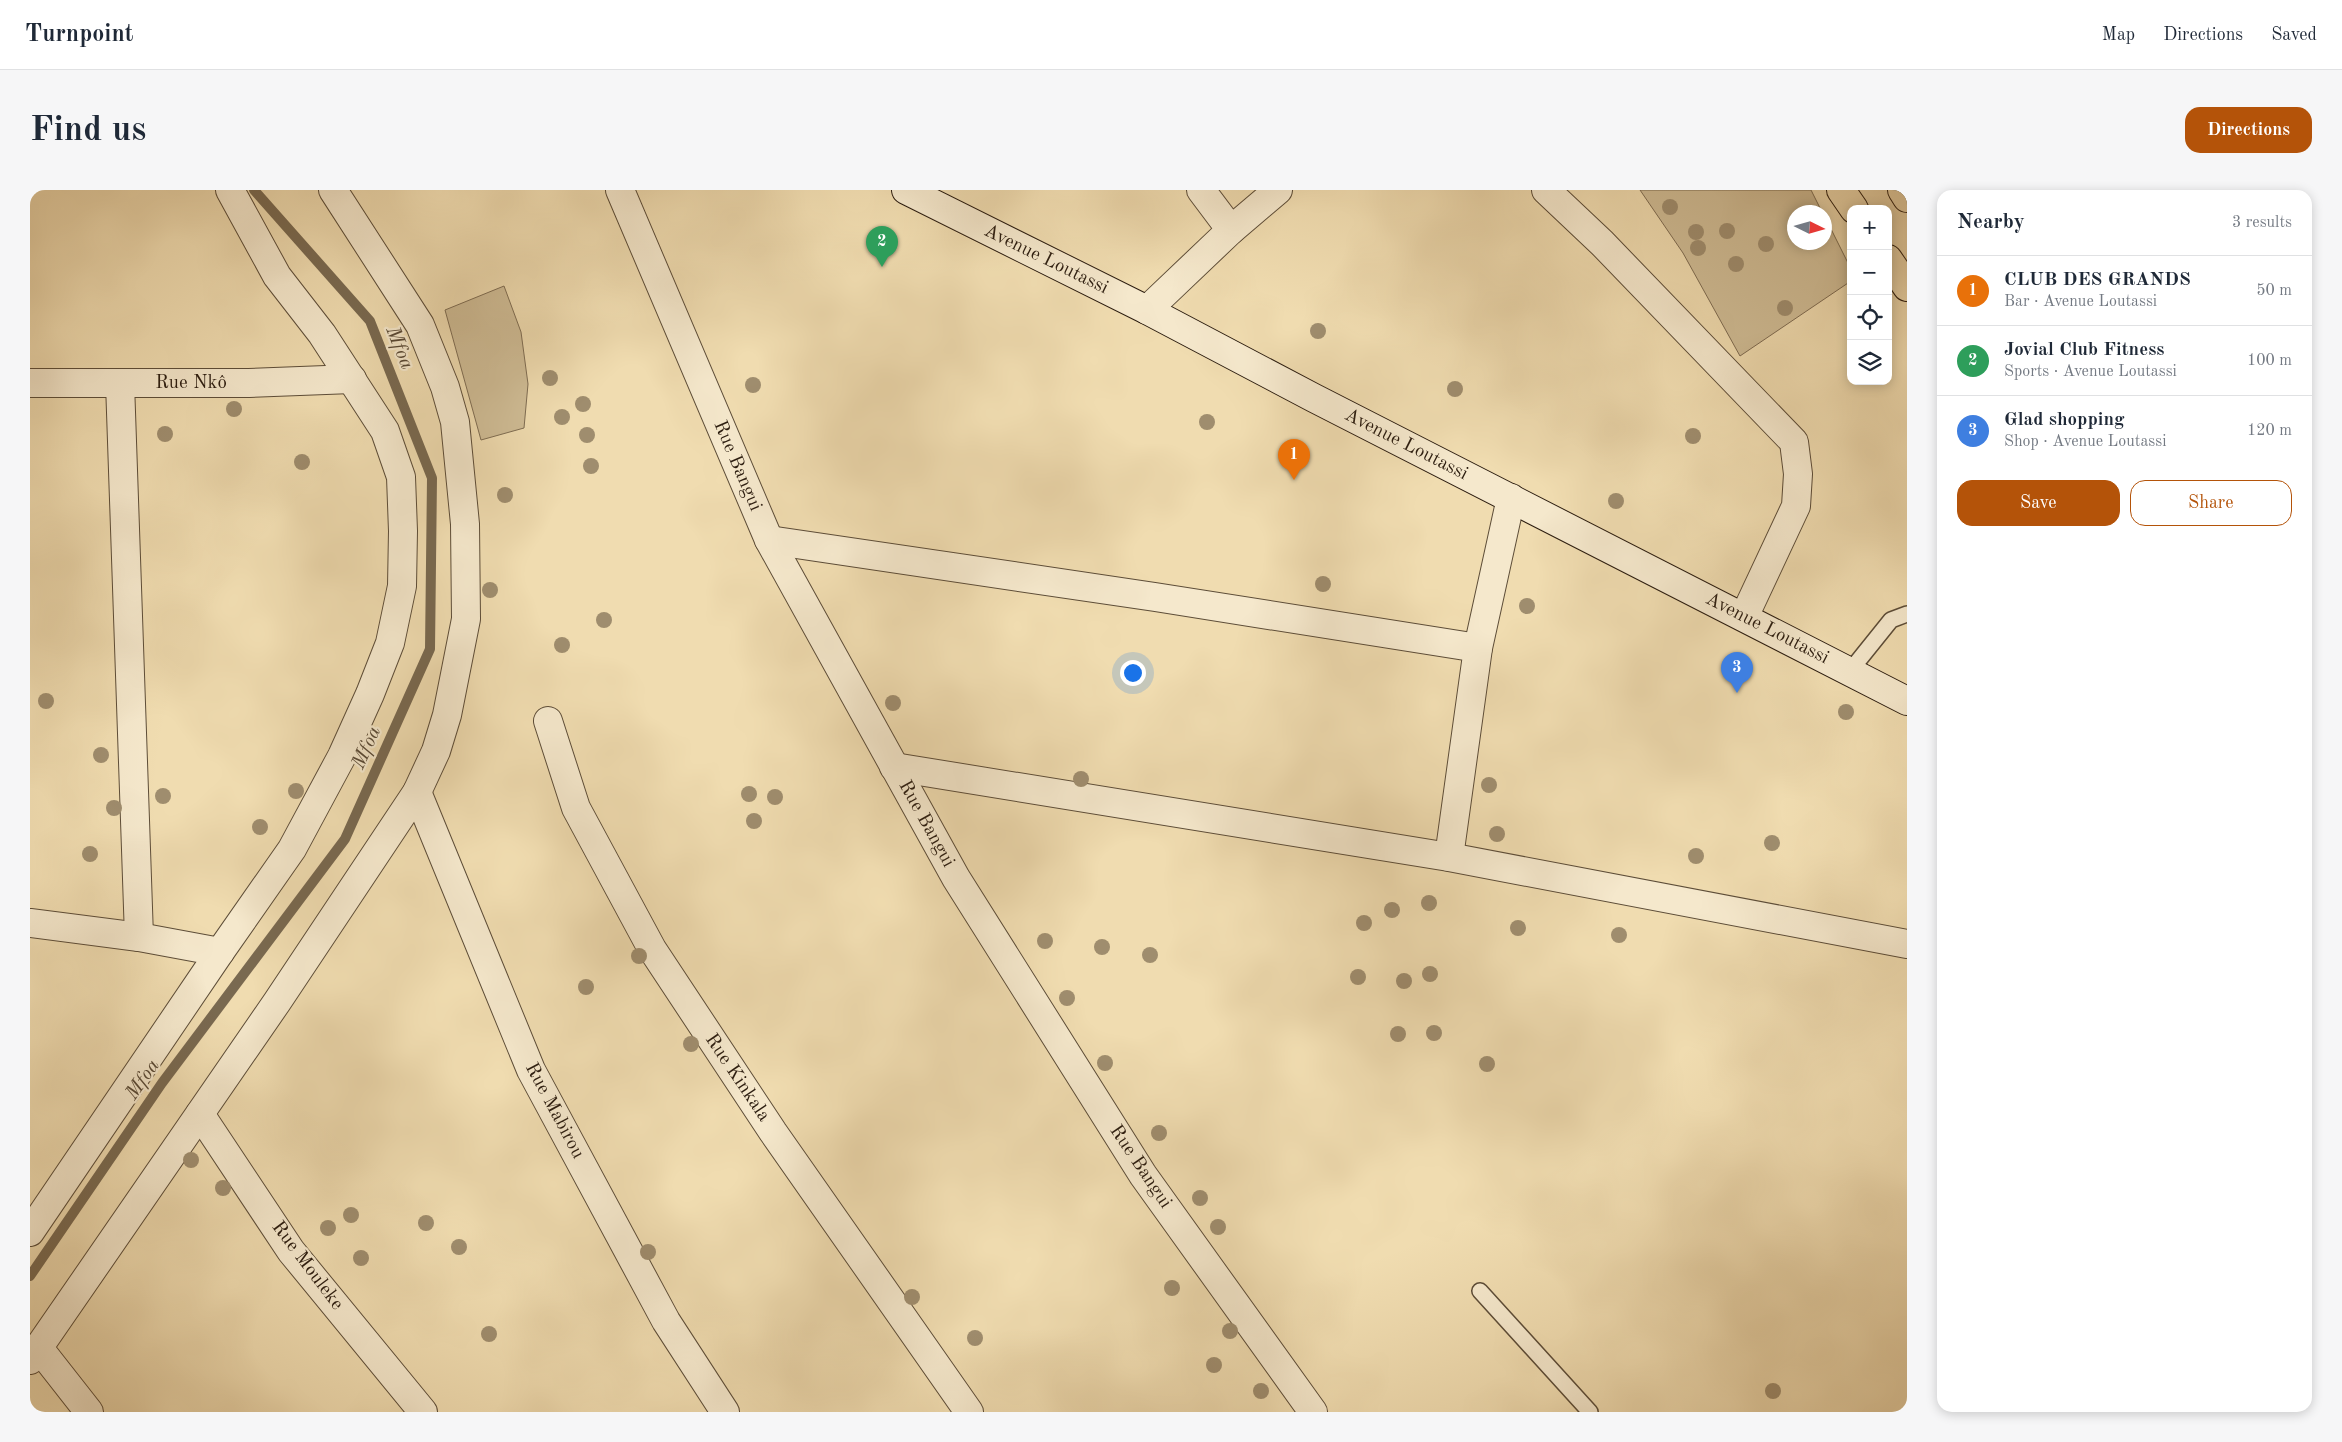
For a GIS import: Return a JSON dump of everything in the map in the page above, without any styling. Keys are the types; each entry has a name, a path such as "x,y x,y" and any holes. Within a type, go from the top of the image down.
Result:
{"main road":[{"path":"1841,190 1851,205"},
{"path":"1902,190 1907,198"},
{"path":"1892,265 1907,287"}],"street":[{"path":"30,1232 292,849 342,756 390,643 402,586 403,531 400,478 385,431 322,334 277,276 230,190"},
{"path":"89,1412 34,1353 200,1114 418,792 436,751 447,715 466,619 465,524 455,422 445,386 420,325 333,190"},
{"name":"Rue Bangui","path":"620,190 769,540 956,878 1144,1175 1313,1412"},
{"name":"Avenue Loutassi","path":"906,190 1147,310 1314,398 1907,701"},
{"path":"1201,190 1230,230"},
{"path":"1147,310 1230,230 1278,190"},
{"path":"1546,190 1602,243 1794,442 1798,474 1796,506 1744,617"},
{"name":"Rue Nkô","path":"30,383 352,380"},
{"path":"120,383 138,937"},
{"path":"1449,857 1478,648 1511,498"},
{"path":"769,540 1478,648"},
{"name":"Rue Kinkala","path":"548,721 576,808 652,949 773,1132 969,1412"},
{"path":"894,767 1449,857 1907,944"},
{"name":"Rue Mabirou","path":"418,792 531,1070 666,1321 725,1412"},
{"path":"30,923 138,937 220,952"},
{"name":"Rue Mouleke","path":"200,1114 291,1251 423,1412"}],"lane":[{"path":"1850,671 1891,620 1907,614"},
{"path":"1480,1291 1590,1412"}],"shaded area":[{"path":"1640,190 1811,190 1818,205 1787,205 1787,250 1832,250 1832,231 1847,261 1847,284 1740,356 1683,253"},
{"path":"504,286 521,332 528,384 524,428 481,440 445,310"}],"waterway":[{"name":"Mfoa","path":"30,1276 162,1083 345,839 430,649 432,478 370,321 254,190"}],"place":[{"name":"Jovial Club Fitness","path":"882,267"},
{"name":"CLUB DES GRANDS","path":"1294,480"},
{"name":"Glad shopping","path":"1737,693"}]}
